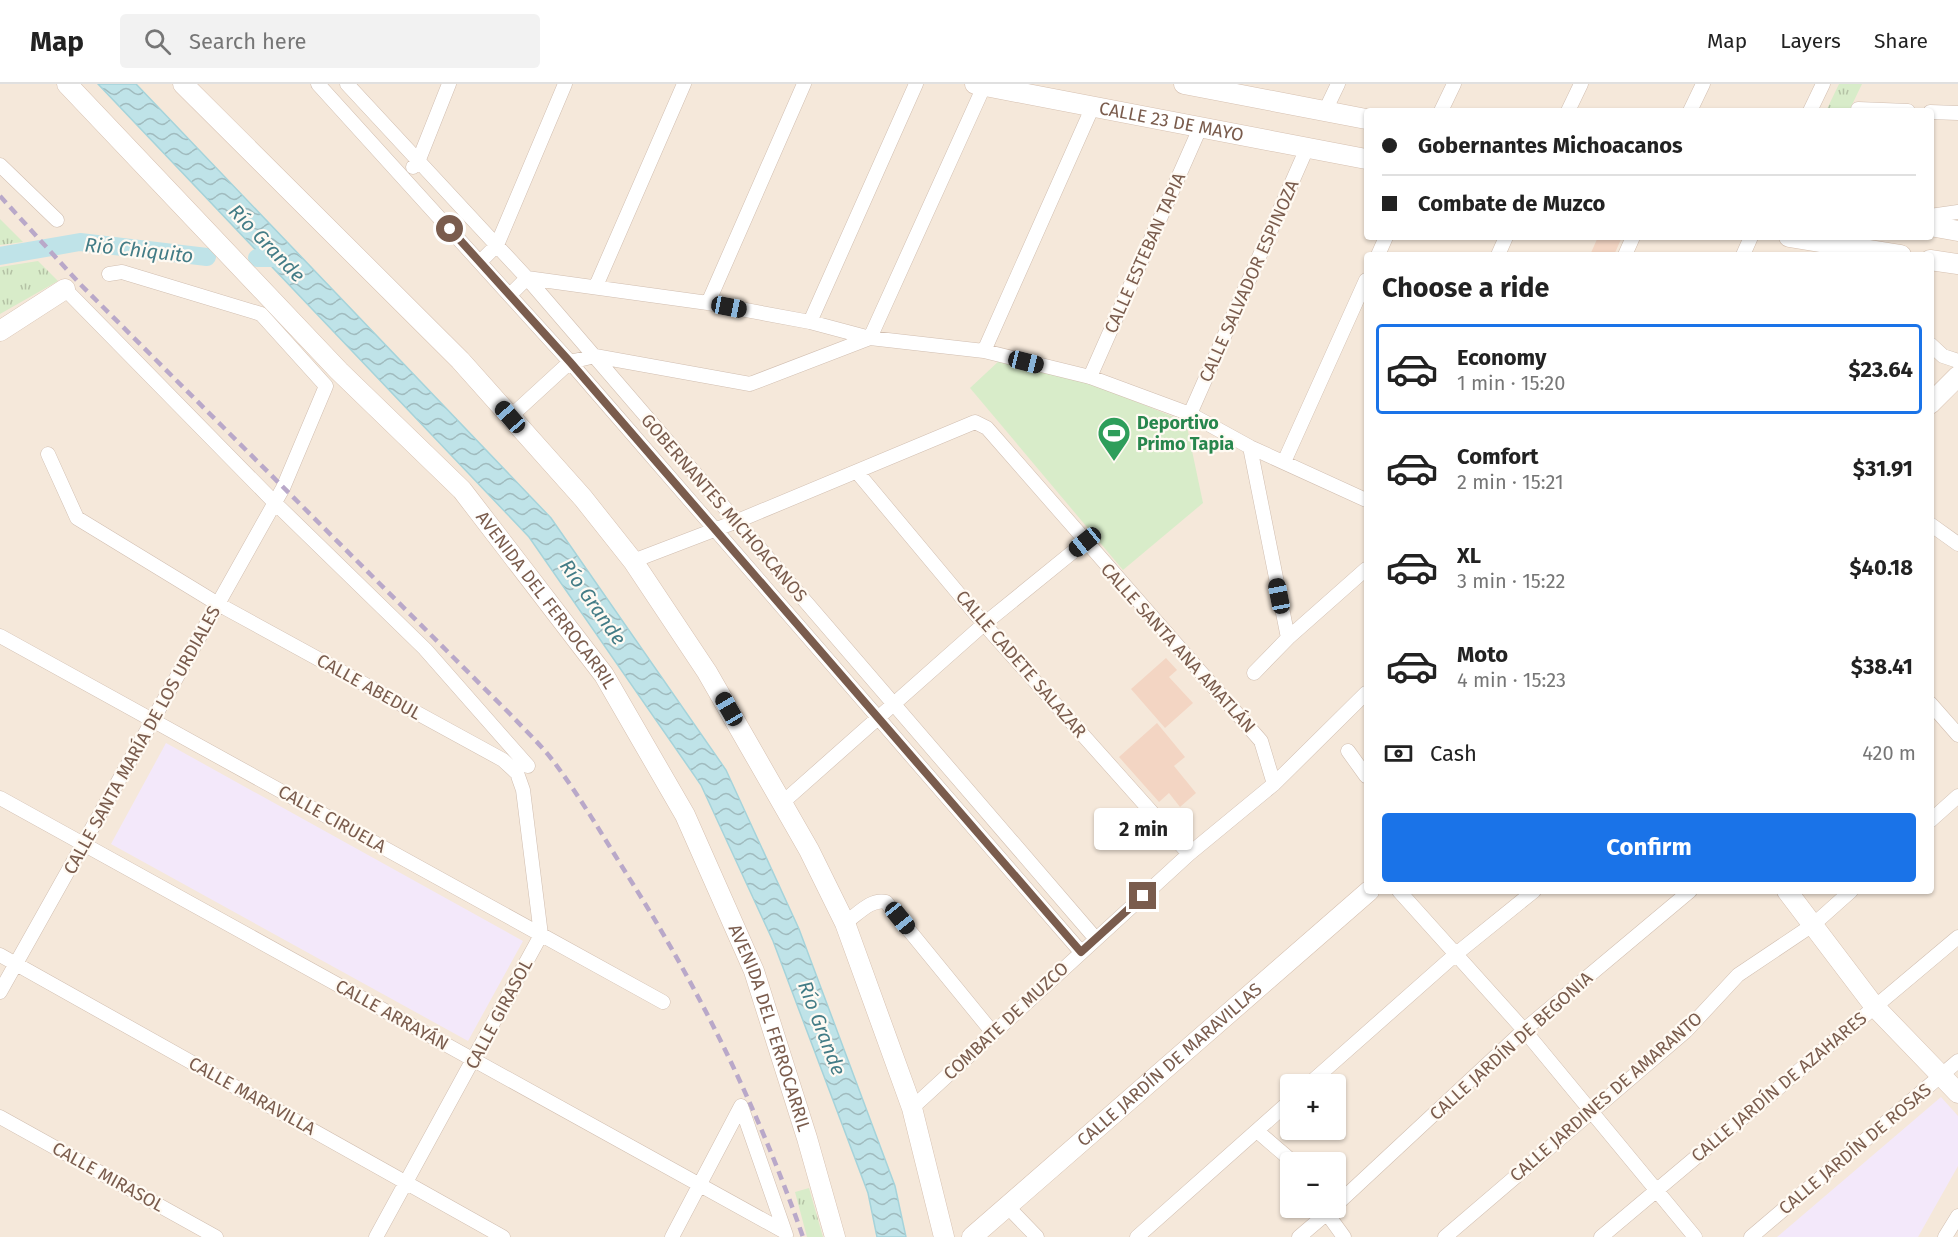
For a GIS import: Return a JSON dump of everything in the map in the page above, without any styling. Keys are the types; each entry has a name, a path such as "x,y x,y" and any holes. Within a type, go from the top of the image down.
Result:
{"main road":[{"name":"AVENIDA DEL FERROCARRIL","path":"67,84 339,371 462,490 604,675 685,815 754,971 807,1138 835,1237"},
{"path":"183,84 460,360 583,498 633,561 707,672 782,803 845,923 912,1108 944,1237"},
{"path":"1184,84 1222,87 1364,119"},
{"name":"CALLE 23 DE MAYO","path":"982,85 1364,159"},
{"path":"1934,227 1958,231"},
{"path":"1808,240 1882,252"},
{"path":"1934,261 1958,264"},
{"path":"0,331 65,289"},
{"path":"1934,400 1958,376"},
{"name":"CALLE JARDÍN DE MARAVILLAS","path":"972,1237 1366,894"},
{"path":"1789,894 1875,1007 1958,1093"}],"street":[{"name":"GOBERNANTES MICHOACANOS","path":"347,84 527,278 1096,939"},
{"path":"404,178 418,162 449,84"},
{"path":"480,262 497,245 565,84"},
{"path":"596,286 684,84"},
{"path":"708,303 804,84"},
{"path":"810,322 916,84"},
{"path":"1326,111 1338,84"},
{"path":"1442,108 1454,84"},
{"path":"1569,108 1581,84"},
{"path":"1691,108 1703,84"},
{"path":"1811,108 1823,84"},
{"path":"510,417 570,362 595,356 750,384 870,338 982,85"},
{"name":"GOBERNANTES MICHOACANOS","path":"325,87 570,362 1081,952"},
{"path":"984,351 1093,106"},
{"path":"1934,112 1958,113"},
{"name":"CALLE ESTEBAN TAPIA","path":"1090,377 1200,128"},
{"name":"CALLE SALVADOR ESPINOZA","path":"1190,414 1307,148"},
{"path":"0,165 57,220"},
{"path":"1934,215 1958,212"},
{"name":"CALLE SANTA MARÍA DE LOS URDIALES","path":"0,992 275,503 326,386 261,314 122,273 109,274"},
{"path":"510,295 527,278 596,286 708,303 810,322 870,338 984,351 1090,377 1190,414 1250,447 1364,499"},
{"path":"1284,462 1364,284"},
{"path":"65,289 275,503 425,649 522,769 542,935"},
{"path":"1934,348 1943,356 1958,361"},
{"name":"CALLE SANTA ANA AMATLÁN","path":"633,561 735,522 975,422 987,428 1261,741 1275,784"},
{"path":"1250,447 1288,638"},
{"name":"CALLE ABEDUL","path":"48,454 77,518 218,604 522,769"},
{"name":"CALLE CADETE SALAZAR","path":"857,472 984,624 1190,854"},
{"path":"1934,527 1958,544"},
{"path":"782,803 984,624 1085,542"},
{"path":"1254,674 1288,638 1364,571"},
{"name":"CALLE CIRUELA","path":"0,636 663,1002"},
{"name":"COMBATE DE MUZCO","path":"912,1108 1190,854 1275,784 1364,695"},
{"path":"1934,708 1958,735"},
{"path":"1348,751 1364,773"},
{"path":"1934,817 1958,796"},
{"name":"CALLE ARRAYÁN","path":"0,798 786,1234"},
{"path":"1402,894 1524,1030 1657,1188 1695,1237"},
{"path":"1320,1074 1456,954 1530,894"},
{"name":"CALLE JARDÍN DE BEGONIA","path":"1346,1194 1524,1030 1686,894"},
{"name":"CALLE JARDINES DE AMARANTO","path":"1445,1237 1686,1031 1738,975 1814,924 1848,894"},
{"path":"845,923 871,904 879,900 886,902 993,1033"},
{"name":"CALLE GIRASOL","path":"375,1237 407,1183 542,935"},
{"name":"CALLE JARDÍN DE AZAHARES","path":"1601,1237 1958,937"},
{"name":"CALLE MARAVILLA","path":"0,955 503,1237"},
{"name":"CALLE JARDÍN DE ROSAS","path":"1751,1237 1958,1061"},
{"path":"672,1237 741,1106 786,1234"},
{"path":"1137,1237 1280,1110"},
{"name":"CALLE MIRASOL","path":"0,1117 216,1237"},
{"path":"1257,1131 1281,1152"},
{"path":"1006,1205 1037,1237"},
{"path":"1945,1237 1958,1216"},
{"name":"CALLE JARDÍN DE BEGONIA","path":"1299,1237 1320,1218"},
{"path":"1334,1218 1344,1237"}],"shaded area":[{"path":"0,84 1958,84 1958,1237 0,1237"},
{"path":"166,743 523,941 468,1041 111,844"},
{"path":"1941,1097 1958,1116 1958,1166 1918,1237 1777,1237"}],"green space":[{"path":"1839,84 1862,84 1850,108 1827,108"},
{"path":"0,219 23,242 0,245"},
{"path":"38,261 58,281 0,314 0,267"},
{"name":"Deportivo Primo Tapia","path":"1000,360 1088,382 1186,422 1203,503 1123,570 970,388"},
{"path":"809,1188 823,1237 807,1237 795,1192"}],"water":[{"name":"Río Grande","path":"98,84 136,84 551,518 726,770 799,929 895,1186 906,1237 877,1237 868,1193 773,941 701,785 529,537"}],"building":[{"path":"1597,240 1621,240 1615,252 1591,252"},
{"path":"1166,658 1177,670 1169,677 1193,703 1165,728 1131,689"},
{"path":"1157,723 1185,757 1174,766 1196,793 1180,807 1169,793 1159,802 1119,757"}],"waterway":[{"name":"Rió Chiquito","path":"0,256 80,242 207,257"},
{"name":"Río Grande","path":"257,258 278,258"}],"railway":[{"path":"0,196 80,284 511,715 554,762 653,916 702,1005 767,1142 803,1237"}],"place":[{"name":"Deportivo Primo Tapia","path":"1114,462"}],"route":[{"path":"450,229 570,362 1081,952 1143,896"}]}
